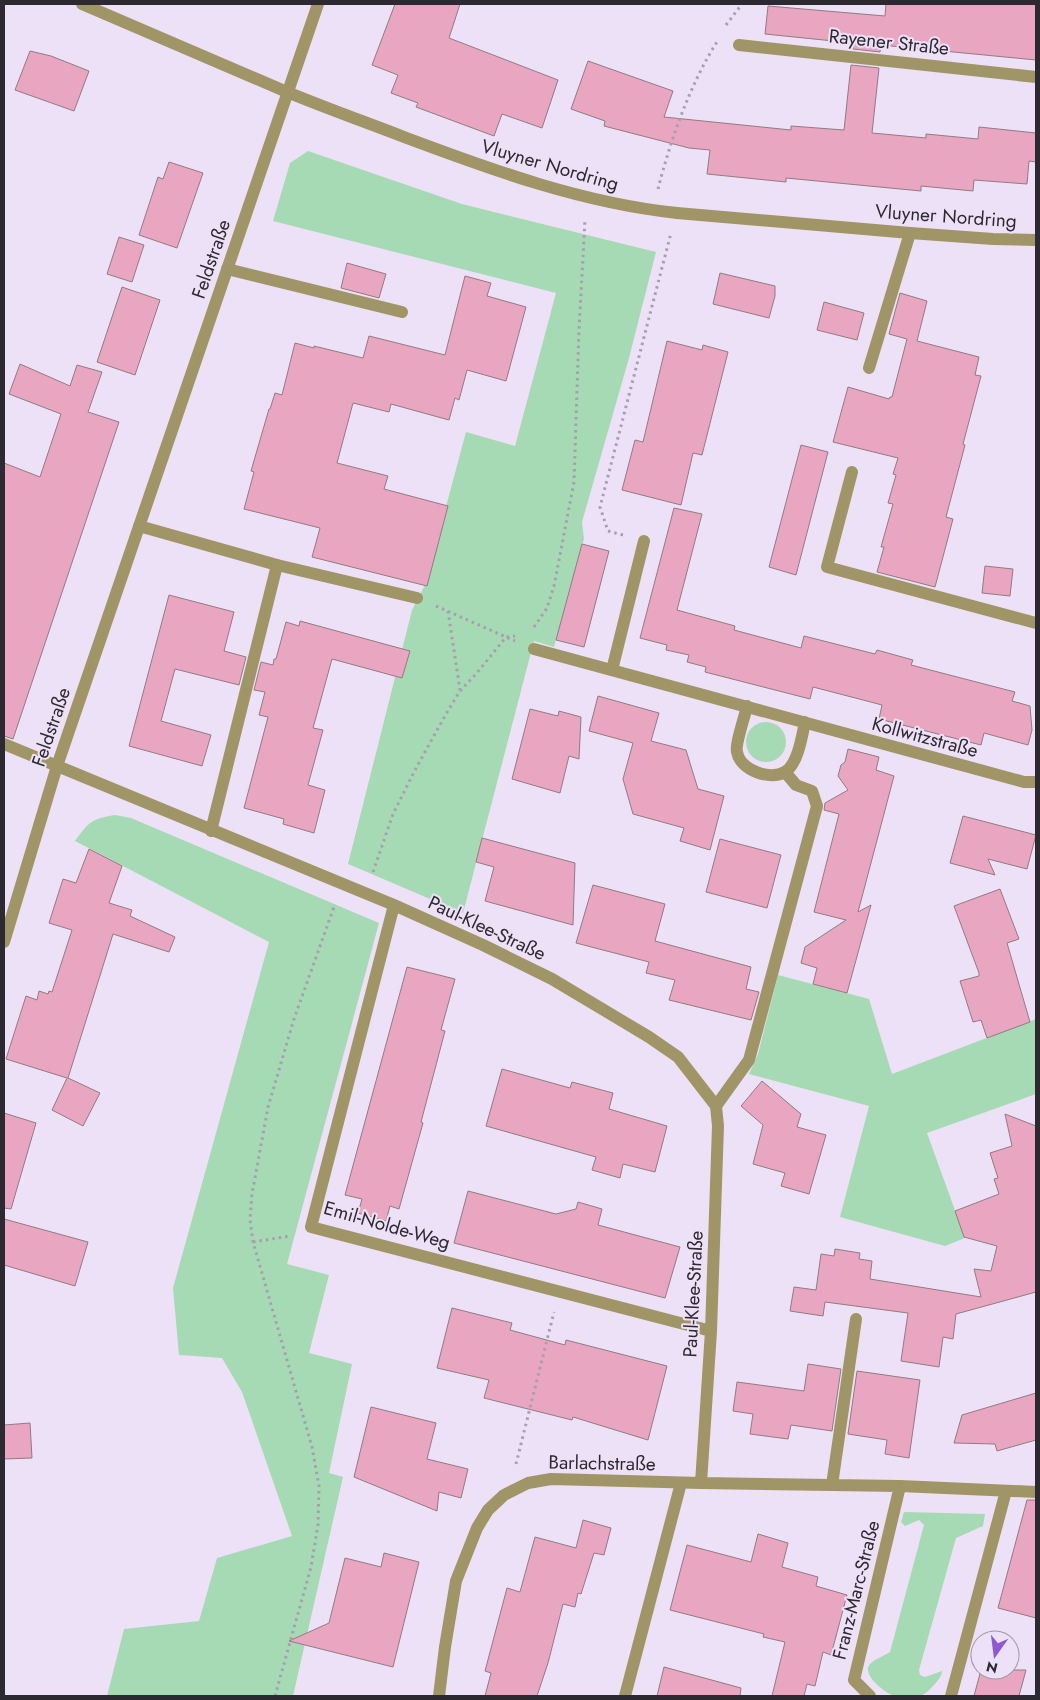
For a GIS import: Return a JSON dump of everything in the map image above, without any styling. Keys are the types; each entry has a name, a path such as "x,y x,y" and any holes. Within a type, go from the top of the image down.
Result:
{"street":[{"name":"Vluyner Nordring","path":"82,4 288,92 464,159 587,198 653,211 910,233 1036,240"},
{"name":"Feldstraße","path":"4,942 57,766 318,4"},
{"name":"Rayener Straße","path":"739,45 1036,77"},
{"path":"869,368 910,233"},
{"path":"227,270 402,312"},
{"path":"852,472 827,567 1036,623"},
{"path":"139,526 277,565 417,598"},
{"path":"612,670 644,541"},
{"path":"211,830 277,565"},
{"name":"Kollwitzstraße","path":"534,649 1024,782 1036,782"},
{"path":"747,706 736,750 746,766 759,773 774,775 785,772 798,752 805,722"},
{"name":"Paul-Klee-Straße","path":"4,744 394,905 483,945 552,980 649,1037 678,1057 716,1106 718,1150 711,1331 701,1483"},
{"path":"716,1106 749,1060 817,806 812,791 796,785 785,772"},
{"name":"Emil-Nolde-Weg","path":"394,905 311,1227 711,1331"},
{"path":"832,1485 856,1319"},
{"name":"Barlachstraße","path":"439,1696 456,1580 477,1528 488,1510 504,1495 528,1483 551,1479 900,1486 1036,1492"},
{"name":"Barlachstraße","path":"625,1696 681,1482"},
{"name":"Franz-Marc-Straße","path":"870,1696 854,1680 900,1486"},
{"path":"951,1696 1006,1492"}],"path":[{"path":"723,31 732,15 742,4"},
{"path":"653,211 660,183 696,78 718,39"},
{"path":"529,634 547,608 554,586 574,482 580,311 587,198"},
{"path":"644,541 608,531 600,507 676,213"},
{"path":"417,598 534,649"},
{"path":"448,611 460,691"},
{"path":"366,894 393,814 419,762 460,691 506,637 522,635"},
{"path":"275,1696 311,1567 318,1525 319,1486 312,1447 253,1242 250,1220 252,1194 268,1107 294,1019 342,885"},
{"path":"253,1242 287,1237 311,1227"},
{"path":"509,1493 559,1292"}],"green space":[{"path":"308,151 462,204 656,252 629,358 582,522 584,539 554,647 534,641 463,913 348,864 412,610 425,585 466,432 515,446 556,293 273,221 290,163"},
{"path":"770,722 777,725 783,731 786,742 785,750 777,759 770,762 762,762 755,759 747,750 746,738 749,731 758,723"},
{"path":"115,815 131,818 379,923 287,1264 329,1275 309,1353 352,1364 329,1473 343,1477 293,1696 107,1696 124,1629 199,1621 217,1558 292,1536 242,1392 222,1358 179,1355 173,1288 269,942 75,841 91,822"},
{"path":"778,975 869,999 892,1074 1036,1019 1036,1094 927,1133 965,1238 945,1246 840,1217 869,1106 749,1074 758,1054"},
{"path":"904,1512 985,1514 983,1526 956,1538 919,1670 920,1675 925,1677 942,1671 940,1678 924,1694 910,1697 895,1696 888,1693 871,1677 868,1668 872,1662 890,1652 924,1525 919,1520 905,1526 901,1522"}],"building":[{"path":"395,4 460,4 449,38 558,80 542,128 502,114 494,136 416,107 418,103 391,93 398,75 372,65"},
{"path":"886,4 1036,4 1036,60 881,45 880,52 853,49 853,43 765,34 768,6 885,16"},
{"path":"30,51 51,56 89,71 74,111 15,90"},
{"path":"588,61 673,91 664,117 791,130 791,126 844,130 851,65 879,68 872,133 926,138 926,134 978,139 979,127 1036,133 1036,162 1029,161 1027,184 974,180 973,191 921,186 921,191 786,178 786,182 707,174 710,150 689,148 604,126 605,121 571,109"},
{"path":"169,162 203,173 177,248 139,235 158,177 163,179"},
{"path":"119,237 144,245 132,282 107,274"},
{"path":"347,263 386,274 379,298 341,288"},
{"path":"720,273 775,286 775,296 769,318 713,304"},
{"path":"465,276 491,283 487,296 526,307 506,381 467,370 459,400 455,398 449,420 391,404 389,412 353,403 337,463 388,476 384,489 448,506 427,586 312,557 320,528 244,509 254,472 251,471 269,409 275,393 282,395 295,343 363,358 369,336 445,355"},
{"path":"122,287 160,300 135,375 97,362"},
{"path":"900,293 927,301 917,341 979,357 975,375 981,376 946,517 953,519 935,587 877,572 884,547 881,547 893,504 888,503 896,475 893,474 898,458 833,442 848,387 889,399 892,397 907,339 889,334"},
{"path":"824,302 864,313 857,340 817,330"},
{"path":"667,341 702,350 703,345 728,352 702,455 693,453 681,505 622,490 635,440 643,442"},
{"path":"20,364 70,386 77,365 102,372 88,412 119,422 13,739 4,736 4,463 40,477 61,414 9,394"},
{"path":"801,445 828,452 796,575 769,567"},
{"path":"674,508 702,514 677,610 735,626 734,630 801,648 804,636 875,654 877,650 913,660 911,665 1015,692 1012,701 1030,706 1032,730 1028,745 984,733 981,745 879,719 882,705 813,687 810,699 705,672 706,667 687,662 689,655 666,650 667,645 640,638"},
{"path":"582,544 609,551 584,647 556,640"},
{"path":"985,566 1013,569 1010,596 982,593"},
{"path":"169,595 234,612 224,651 246,657 239,685 175,669 161,721 211,735 202,766 129,746"},
{"path":"300,621 410,651 402,678 332,659 313,728 323,730 308,785 325,790 314,833 283,824 284,819 244,808 268,717 259,715 265,692 254,690 261,662 273,665 286,622 299,626"},
{"path":"598,696 659,713 651,741 686,750 698,789 724,796 710,850 680,841 684,828 633,814 623,779 633,743 589,731"},
{"path":"530,709 558,716 559,711 581,717 579,759 569,756 560,793 512,779"},
{"path":"848,749 879,757 876,770 894,776 858,912 871,905 847,993 813,984 817,968 801,963 805,947 846,920 814,912 839,814 824,810 825,803 848,790 838,776 841,765 845,762"},
{"path":"963,816 1036,835 1027,869 988,859 995,875 950,863"},
{"path":"482,838 575,863 573,925 485,901 494,867 476,862"},
{"path":"720,839 781,855 767,908 706,892"},
{"path":"89,849 122,866 109,903 132,910 130,916 175,937 169,952 113,934 68,1078 100,1093 83,1126 52,1110 67,1078 6,1059 26,996 37,1000 39,991 48,994 49,991 52,992 72,930 49,923 63,879 76,883"},
{"path":"593,885 665,904 655,941 751,967 746,989 759,992 751,1020 669,1000 675,980 646,973 649,962 576,943"},
{"path":"1000,889 1019,939 1007,943 1030,1022 987,1038 981,1020 973,1022 960,981 979,976 979,973 954,906"},
{"path":"407,967 455,979 441,1030 445,1031 421,1122 423,1123 399,1209 390,1206 386,1221 358,1213 362,1199 345,1195"},
{"path":"502,1069 570,1088 572,1082 613,1093 609,1109 667,1126 655,1172 623,1164 620,1178 592,1170 596,1157 486,1126"},
{"path":"762,1081 801,1114 797,1127 826,1135 809,1194 781,1186 785,1173 753,1164 763,1125 741,1106"},
{"path":"4,1113 36,1123 11,1209 4,1208"},
{"path":"1005,1114 1036,1126 1036,1292 956,1314 953,1339 943,1337 939,1367 901,1361 908,1313 825,1302 823,1316 790,1311 794,1287 816,1290 821,1254 834,1256 835,1249 860,1253 859,1259 872,1261 870,1279 981,1297 974,1269 991,1271 997,1246 964,1237 955,1211 999,1194 994,1179 998,1178 990,1153 1012,1146"},
{"path":"468,1191 556,1214 576,1209 578,1202 602,1209 598,1225 680,1247 665,1298 454,1243"},
{"path":"4,1219 88,1242 75,1286 4,1265"},
{"path":"452,1308 512,1323 510,1330 565,1345 566,1340 667,1366 648,1440 573,1417 572,1420 484,1398 489,1380 437,1368"},
{"path":"808,1364 841,1369 832,1431 791,1425 788,1439 750,1434 753,1414 733,1411 737,1382 804,1391"},
{"path":"857,1371 920,1380 909,1458 885,1454 887,1440 848,1434"},
{"path":"1036,1393 1036,1440 997,1451 995,1444 954,1443 962,1415"},
{"path":"371,1407 436,1423 427,1459 468,1469 461,1498 439,1492 437,1511 354,1477"},
{"path":"30,1423 32,1458 4,1459 4,1425"},
{"path":"1027,1500 1036,1500 1036,1618 998,1608"},
{"path":"583,1520 611,1528 604,1555 594,1553 581,1594 578,1593 575,1607 563,1604 548,1663 537,1696 485,1696 491,1673 485,1671 507,1588 520,1592 535,1537 576,1548"},
{"path":"758,1534 788,1543 782,1567 818,1577 816,1586 847,1595 831,1655 823,1652 815,1686 807,1684 804,1696 772,1696 785,1642 763,1637 764,1634 670,1610 687,1545 751,1562"},
{"path":"384,1553 419,1562 393,1667 289,1641 329,1623 345,1558 381,1567"},
{"path":"664,1667 741,1688 740,1696 657,1696"},
{"path":"1020,1670 1026,1670 1019,1696 974,1696 978,1680 1020,1680"}]}
